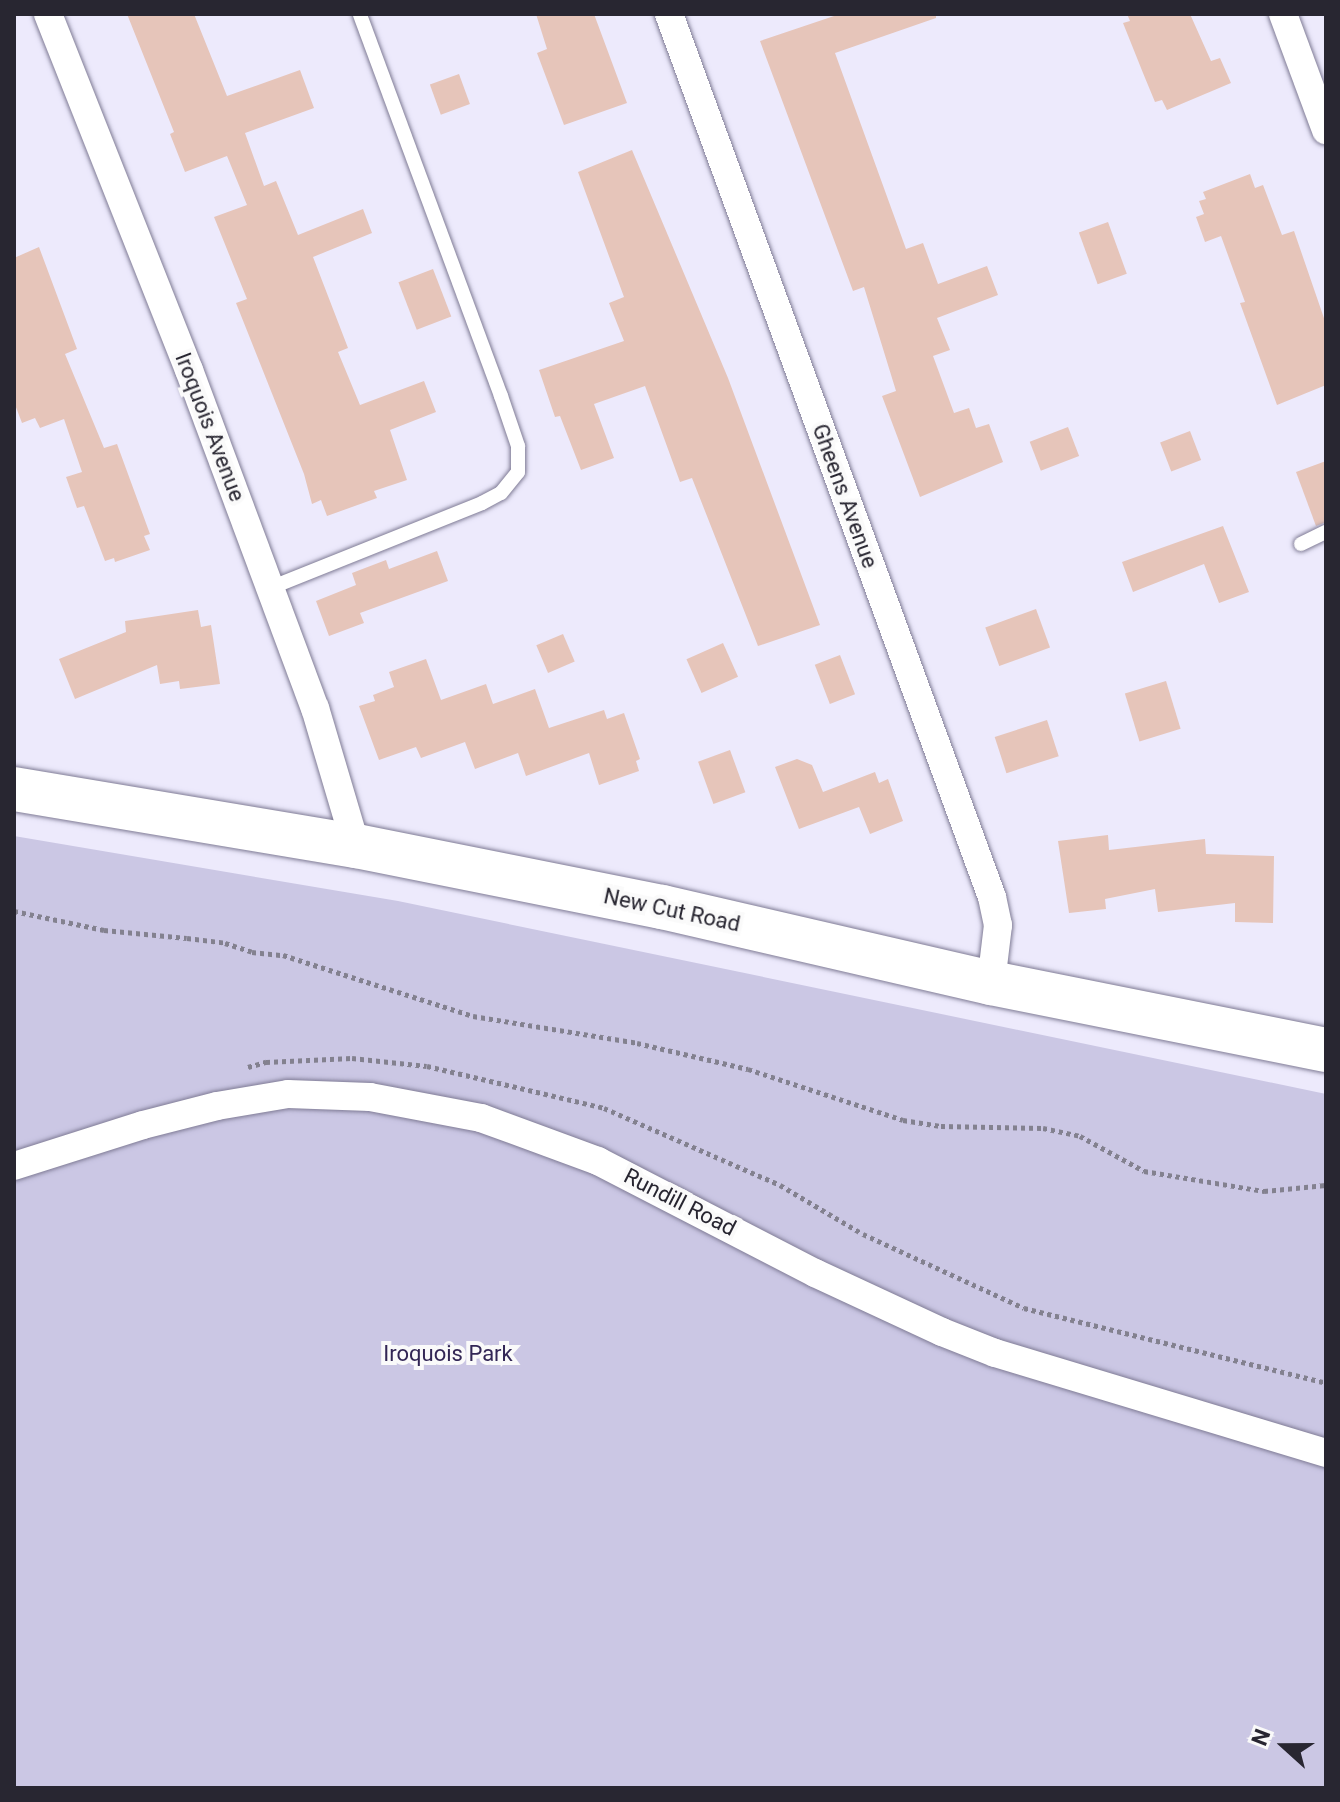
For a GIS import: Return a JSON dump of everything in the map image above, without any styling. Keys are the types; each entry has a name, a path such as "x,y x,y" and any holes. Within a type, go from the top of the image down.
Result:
{"main road":[{"name":"New Cut Road","path":"14,789 356,846 662,907 991,983 1326,1050"}],"street":[{"name":"Iroquois Avenue","path":"48,14 183,355 315,708 356,846"},
{"name":"Gheens Avenue","path":"669,14 992,897 998,925 991,983"},
{"path":"1283,14 1326,130"},
{"name":"Rundill Road","path":"14,1166 143,1125 217,1106 288,1094 370,1097 481,1118 598,1161 815,1273 942,1332 995,1353 1326,1453"}],"lane":[{"path":"270,588 482,503 501,493 518,472 518,446 501,396 360,14"},
{"path":"1301,544 1326,532"}],"path":[{"path":"14,911 104,930 225,943 252,952 283,955 473,1016 637,1043 748,1069 903,1120 941,1126 1043,1128 1080,1136 1144,1171 1264,1191 1326,1185"}],"green space":[{"name":"Iroquois Park","path":"14,836 398,901 1326,1094 1326,1788 14,1788"}],"building":[{"path":"127,14 194,14 227,96 300,70 314,108 245,133 264,186 276,181 298,235 363,209 372,233 313,257 348,348 338,352 360,405 424,381 436,412 390,430 407,480 374,491 377,498 327,516 321,500 312,504 304,474 236,303 247,299 214,217 247,205 227,156 185,172 170,134 174,132"},
{"path":"536,14 594,14 627,103 564,125 537,53 547,49"},
{"path":"840,14 936,14 936,18 835,53 906,249 923,243 938,284 987,266 998,295 937,318 950,350 933,356 954,413 969,408 976,428 989,424 1003,462 920,497 882,396 896,391 864,287 853,291 760,41"},
{"path":"1127,14 1190,14 1211,61 1220,58 1231,83 1167,110 1162,100 1155,102 1123,23 1130,21"},
{"path":"459,74 470,104 441,115 430,85"},
{"path":"632,150 728,378 820,625 758,646 692,478 680,482 645,386 594,404 614,458 581,470 560,416 555,417 539,370 624,341 609,303 624,297 578,172"},
{"path":"1250,174 1255,188 1263,185 1282,235 1294,231 1326,324 1326,385 1277,405 1240,303 1245,302 1221,236 1205,242 1196,217 1204,214 1199,201 1206,199 1203,192"},
{"path":"1108,222 1127,274 1098,284 1079,233"},
{"path":"39,247 77,349 65,354 104,448 117,444 150,534 144,536 150,550 115,562 114,558 105,561 84,506 77,508 66,477 82,472 64,419 40,428 35,418 22,423 14,402 14,258"},
{"path":"433,269 451,317 417,330 398,282"},
{"path":"1068,427 1079,456 1041,471 1030,442"},
{"path":"1190,431 1201,460 1171,471 1160,442"},
{"path":"1326,461 1326,522 1316,526 1296,472"},
{"path":"1223,526 1249,592 1219,603 1204,564 1133,592 1122,562"},
{"path":"437,551 448,581 360,613 364,623 329,636 316,601 356,585 352,573 386,560 389,569"},
{"path":"1036,609 1050,648 999,666 985,627"},
{"path":"198,610 201,627 211,625 220,684 180,689 179,681 160,684 157,665 75,699 59,659 126,632 125,621"},
{"path":"563,634 575,662 548,673 536,645"},
{"path":"723,643 738,677 702,693 686,659"},
{"path":"840,655 855,694 830,704 815,665"},
{"path":"426,659 441,700 486,684 493,704 535,689 549,728 604,710 607,719 624,713 640,759 636,761 639,771 599,785 589,753 526,776 518,753 475,769 465,742 421,758 416,747 379,760 359,706 375,701 373,695 394,687 389,672"},
{"path":"1166,681 1181,729 1139,741 1125,694"},
{"path":"1047,720 1059,756 1006,773 995,737"},
{"path":"730,750 745,792 713,804 698,762"},
{"path":"797,759 812,765 823,792 875,772 879,783 888,779 903,821 870,834 859,807 799,829 775,767"},
{"path":"1108,835 1109,850 1205,839 1206,854 1274,856 1273,923 1235,922 1235,903 1158,912 1155,889 1105,899 1106,909 1069,913 1058,841"}]}
